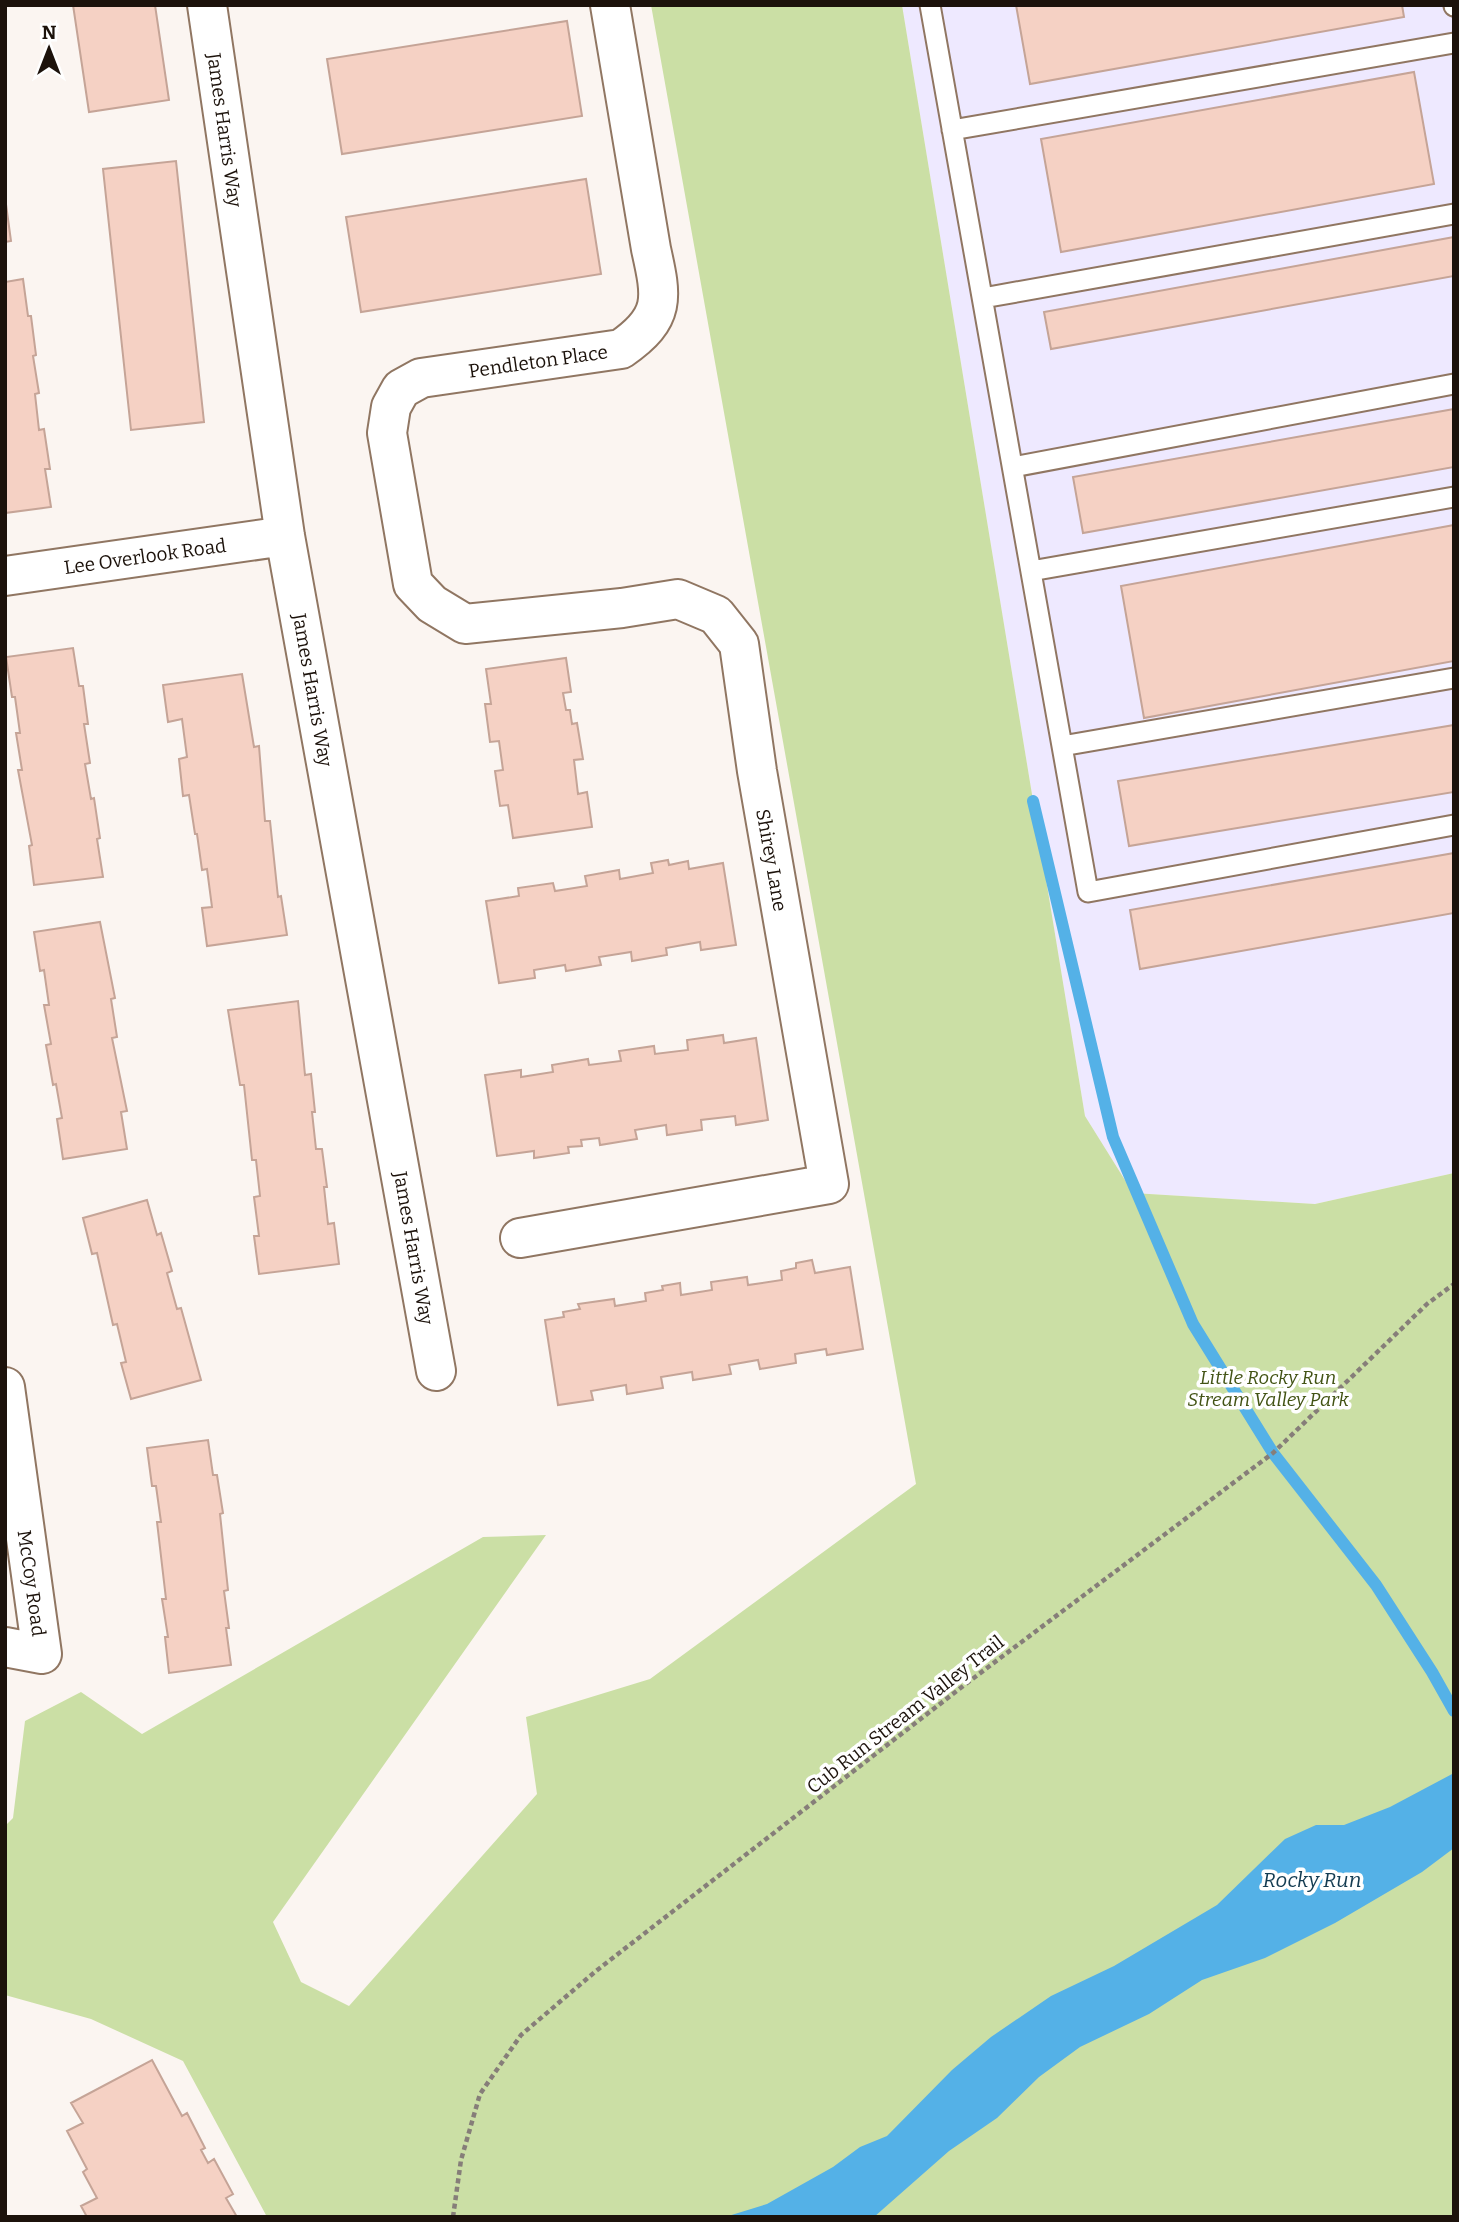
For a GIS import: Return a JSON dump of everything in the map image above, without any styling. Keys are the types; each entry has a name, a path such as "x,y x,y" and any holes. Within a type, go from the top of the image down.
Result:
{"street":[{"name":"James Harris Way","path":"207,5 285,536 436,1371"},
{"name":"Pendleton Place","path":"402,522 387,433 391,407 401,389 421,378 621,349 642,334 656,312 660,287 651,250 610,5"},
{"name":"Shirey Lane","path":"402,522 413,584 432,604 465,624 622,608 678,599 716,615 739,644 759,785 826,1170 828,1184 520,1238"},
{"name":"Lee Overlook Road","path":"5,576 285,536"},
{"name":"McCoy Road","path":"5,1387 23,1650"}],"lane":[{"path":"930,5 1088,892 1454,825"},
{"path":"953,130 1454,43"},
{"path":"983,298 1454,214"},
{"path":"1013,467 1454,384"},
{"path":"1031,571 1454,497"},
{"path":"1062,746 1454,678"}],"path":[{"name":"Cub Run Stream Valley Trail","path":"453,2217 461,2160 480,2094 521,2035 596,1971 945,1700 1273,1453 1427,1304 1454,1284"}],"shaded area":[{"path":"902,5 1454,5 1454,1173 1315,1204 1133,1193 1085,1116"}],"green space":[{"name":"Little Rocky Run Stream Valley Park","path":"651,5 902,5 1085,1116 1133,1193 1315,1204 1454,1173 1454,2217 267,2217 183,2061 91,2019 5,1995 5,1826 13,1818 25,1721 81,1692 142,1734 483,1537 546,1535 273,1922 301,1982 349,2006 537,1794 526,1717 650,1679 916,1484"}],"water":[{"name":"Rocky Run","path":"1454,1773 1454,1848 1422,1872 1335,1923 1265,1958 1202,1980 1149,2014 1080,2047 1039,2077 997,2118 949,2151 874,2217 725,2217 767,2204 833,2167 860,2147 887,2136 952,2070 991,2037 1051,1996 1114,1966 1217,1905 1285,1839 1316,1825 1344,1825 1390,1807"}],"building":[{"path":"73,5 155,5 169,100 89,112"},
{"path":"1016,5 1402,5 1404,17 1030,84"},
{"path":"567,21 582,116 342,154 327,59"},
{"path":"1414,72 1434,184 1061,252 1041,139"},
{"path":"176,161 204,422 131,430 103,169"},
{"path":"586,179 601,274 361,312 346,217"},
{"path":"5,197 11,241 5,242"},
{"path":"1454,237 1454,276 1051,349 1044,312"},
{"path":"23,279 36,355 33,356 39,393 35,394 39,430 44,429 50,469 45,469 51,507 5,513 5,282"},
{"path":"1454,409 1454,467 1083,533 1073,477"},
{"path":"1454,525 1454,661 1144,718 1121,586"},
{"path":"73,648 79,686 83,686 88,724 84,724 90,763 85,764 91,799 94,798 103,877 34,885 29,846 32,845 18,770 22,770 16,733 20,733 6,657"},
{"path":"566,658 571,692 563,693 572,724 577,723 583,759 574,760 578,794 587,792 592,827 513,838 508,805 500,806 495,771 503,770 499,741 490,742 485,704 491,704 486,669"},
{"path":"242,674 254,747 259,746 265,821 270,821 278,897 281,896 287,935 207,946 202,908 212,907 207,869 202,870 189,795 183,796 179,759 187,757 182,719 168,722 163,685"},
{"path":"1454,725 1454,792 1129,846 1118,781"},
{"path":"1454,853 1454,913 1140,969 1130,910"},
{"path":"668,860 669,865 688,861 689,869 723,863 736,945 701,950 700,942 666,948 667,955 632,961 631,952 599,957 601,965 566,971 565,965 534,970 535,978 499,983 486,901 519,896 518,888 553,883 555,891 587,886 585,876 619,870 620,879 653,873 651,863"},
{"path":"100,922 115,998 111,999 117,1037 112,1038 127,1111 121,1112 127,1149 63,1159 57,1119 62,1118 46,1045 51,1044 44,1005 49,1005 44,970 40,971 34,932"},
{"path":"298,1001 305,1075 311,1074 316,1149 322,1149 328,1224 334,1223 339,1264 259,1274 254,1236 259,1236 254,1197 260,1196 256,1160 252,1160 244,1085 240,1085 228,1010"},
{"path":"723,1035 724,1043 756,1038 768,1120 736,1125 735,1116 701,1120 702,1130 667,1135 666,1125 635,1130 637,1139 600,1145 599,1138 581,1140 582,1146 568,1147 569,1153 534,1158 534,1151 497,1156 485,1075 521,1070 521,1077 553,1072 552,1065 588,1059 589,1065 621,1061 619,1051 654,1046 655,1054 688,1050 687,1040"},
{"path":"147,1200 157,1235 161,1233 172,1271 167,1273 177,1309 181,1308 201,1380 131,1399 121,1363 126,1362 117,1324 113,1325 97,1253 92,1254 83,1218"},
{"path":"812,1260 815,1273 850,1267 863,1349 827,1355 826,1349 795,1354 796,1363 760,1369 758,1360 729,1365 731,1374 693,1380 692,1372 661,1377 663,1388 627,1394 626,1385 591,1391 593,1400 558,1405 545,1320 564,1317 563,1312 580,1309 578,1304 614,1299 615,1306 646,1301 645,1293 663,1290 662,1286 680,1283 681,1295 712,1290 711,1282 747,1277 748,1285 782,1280 781,1271 796,1268 796,1263"},
{"path":"208,1440 213,1475 217,1475 223,1513 220,1514 228,1590 224,1591 231,1665 169,1673 165,1637 168,1637 162,1599 166,1599 157,1522 161,1522 156,1486 152,1486 147,1448"},
{"path":"152,2060 182,2116 187,2113 205,2148 201,2150 208,2163 214,2159 233,2194 226,2198 237,2217 87,2217 81,2206 97,2198 83,2172 87,2169 67,2131 83,2123 71,2103"}],"waterway":[{"path":"1033,801 1113,1137 1193,1324 1273,1453 1376,1585 1454,1711"}]}
